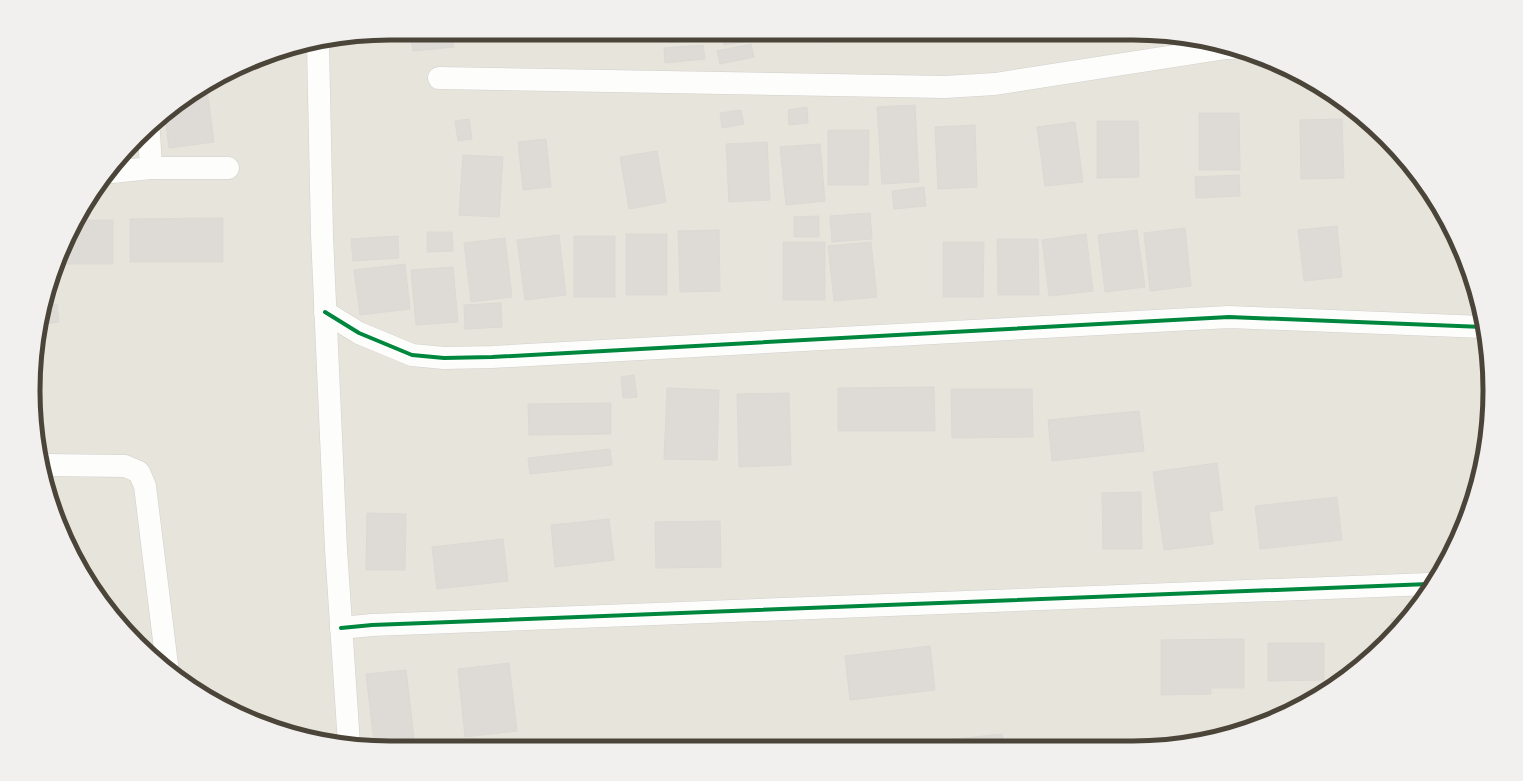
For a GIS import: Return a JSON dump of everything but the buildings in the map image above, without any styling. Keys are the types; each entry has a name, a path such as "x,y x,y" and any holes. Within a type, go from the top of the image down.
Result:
{"street":[{"path":"318,48 322,235 336,549 349,738"},
{"path":"440,78 945,87 995,84 1214,50"},
{"path":"149,137 151,168"},
{"path":"117,172 151,168 228,168"},
{"path":"326,312 359,333 412,356 444,358 1229,318 1477,327"},
{"path":"48,465 125,466 138,472 145,486 166,660"},
{"path":"342,628 372,625 1425,584"}],"shaded area":[{"path":"1132,40 1178,43 1223,52 1288,76 1308,87 1346,112 1364,127 1396,159 1411,177 1436,215 1447,235 1464,278 1471,300 1480,345 1483,390 1482,413 1480,436 1471,481 1447,546 1436,566 1411,604 1396,622 1364,654 1346,669 1308,694 1267,714 1223,729 1178,738 1132,741 390,741 345,738 300,729 235,705 215,694 177,669 159,654 127,622 99,585 76,546 52,481 43,436 40,390 43,345 47,322 52,300 67,256 87,215 112,177 127,159 159,127 177,112 215,87 256,67 300,52 345,43 368,41"}],"cycle path":[{"path":"325,312 359,333 412,355 444,358 492,357 1229,317 1477,327"},
{"path":"341,628 372,625 1425,584"}]}
